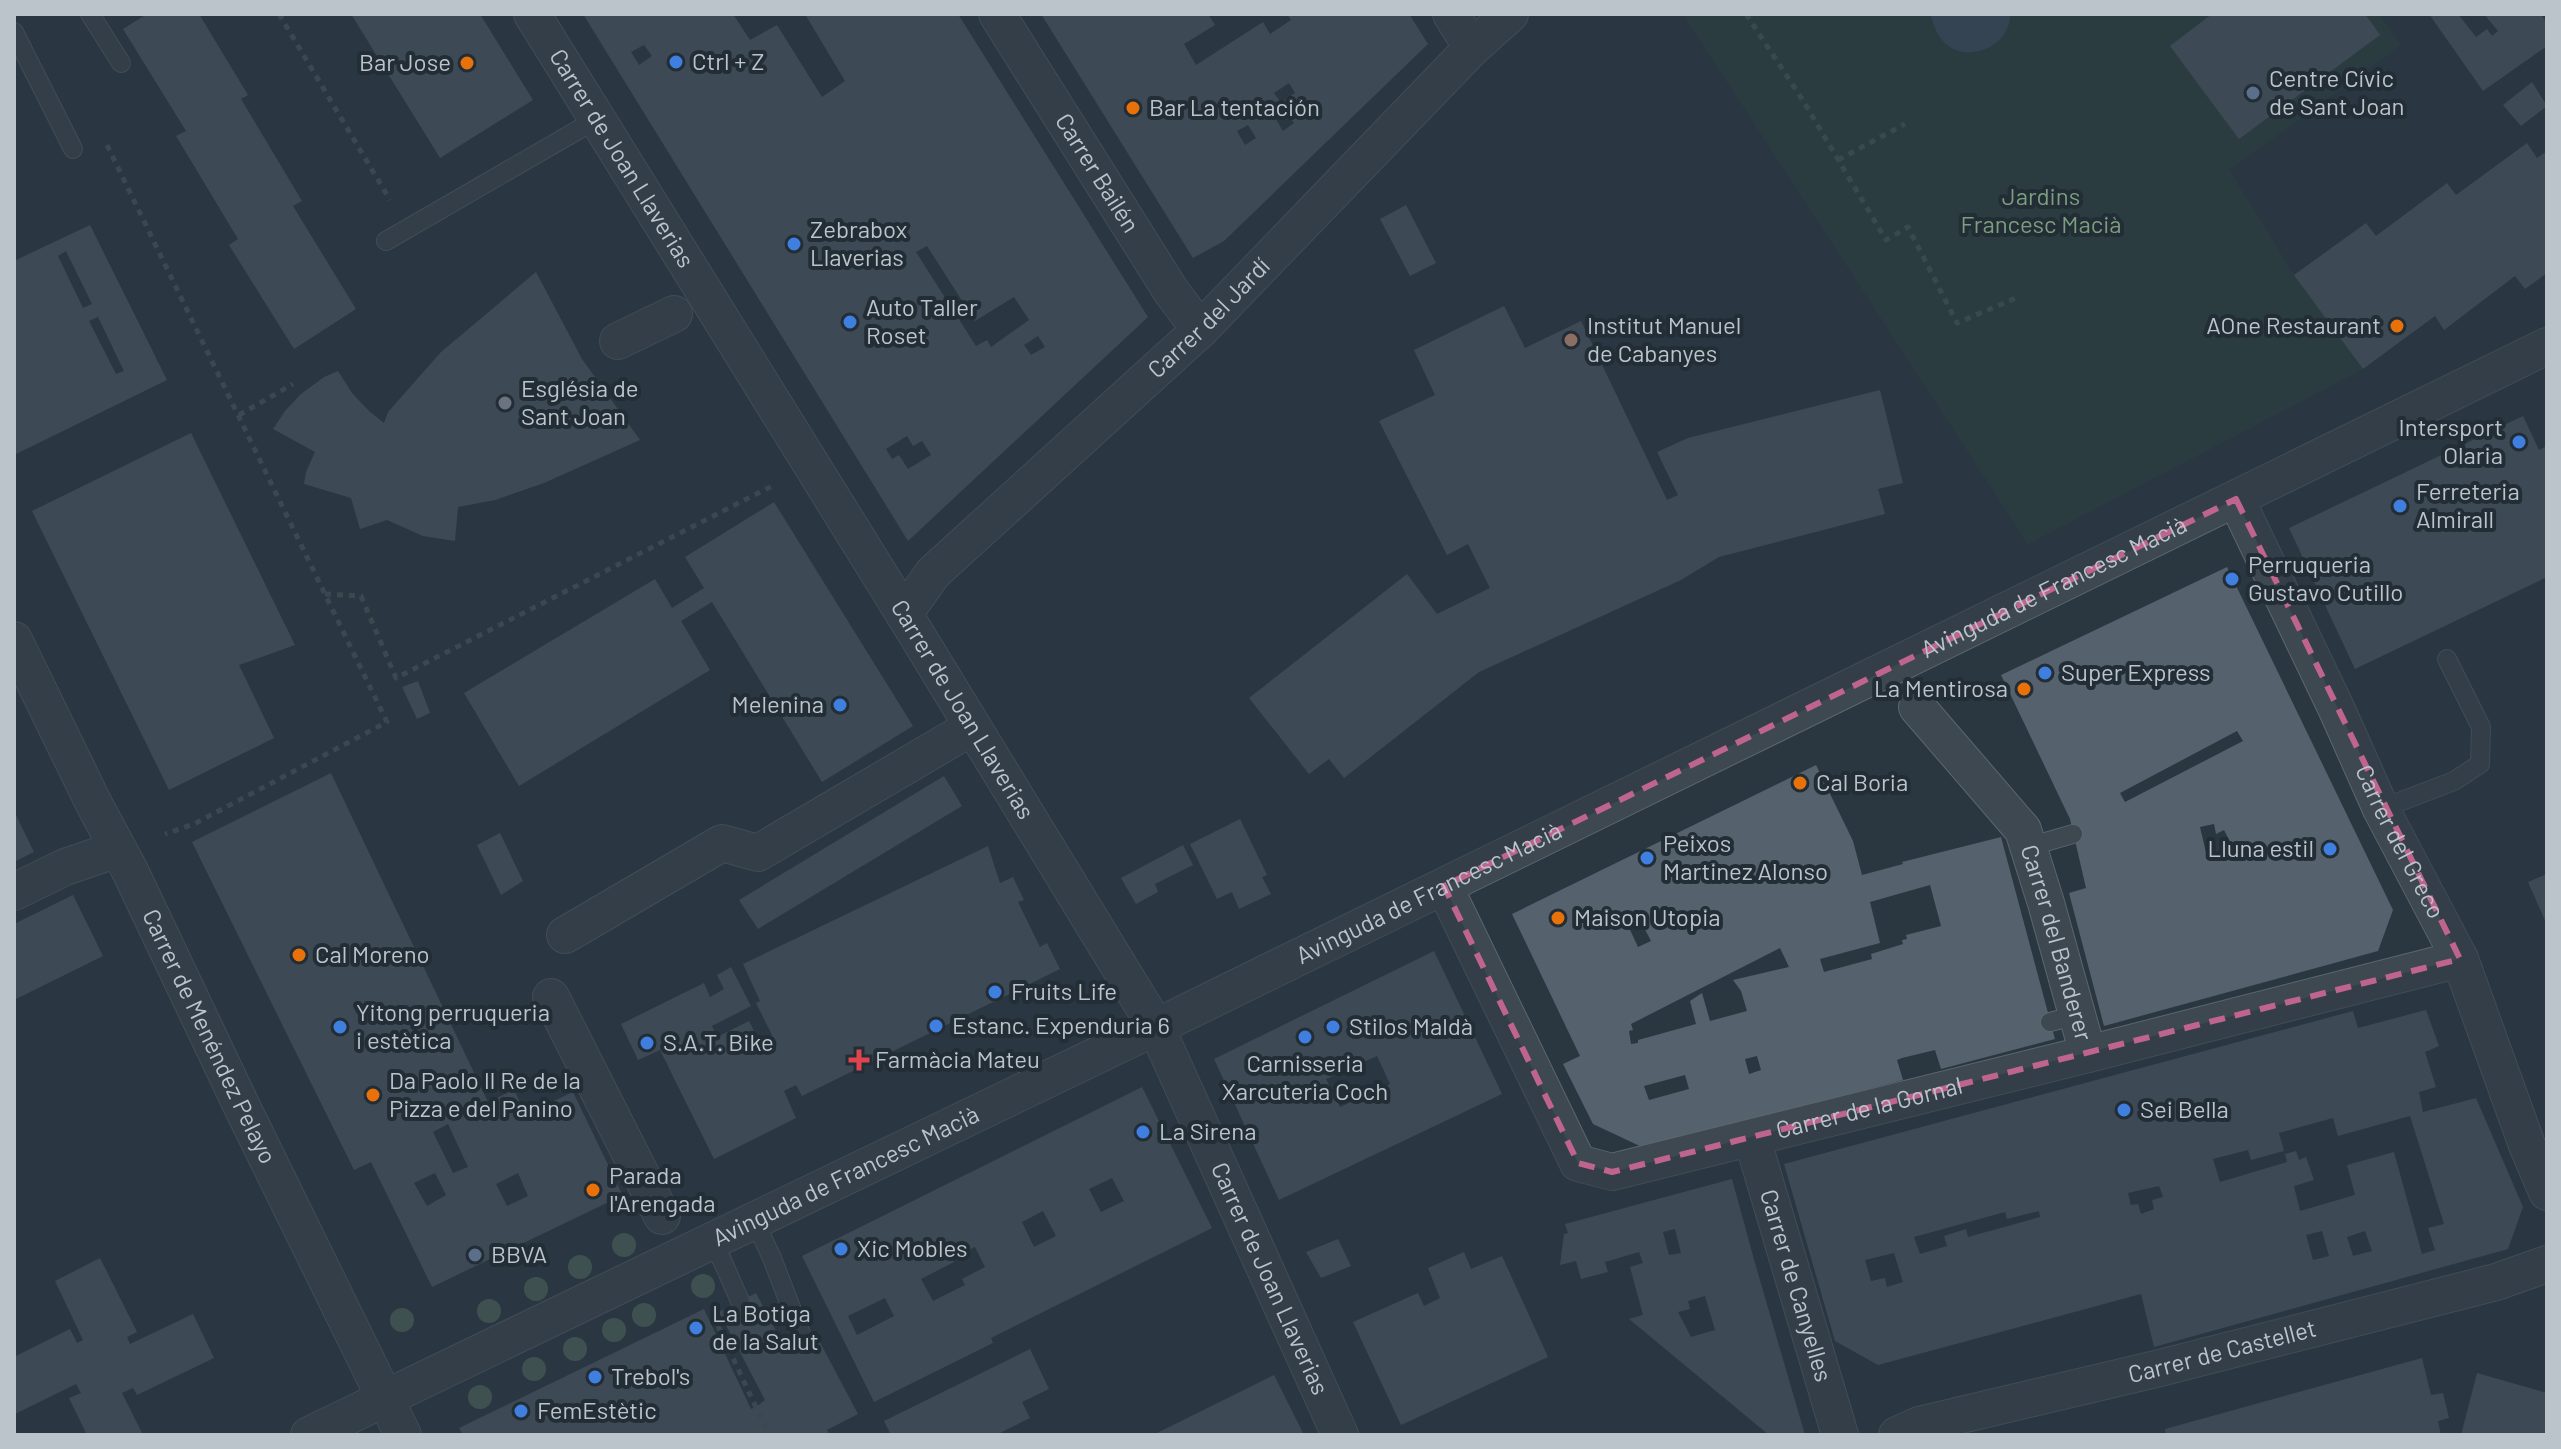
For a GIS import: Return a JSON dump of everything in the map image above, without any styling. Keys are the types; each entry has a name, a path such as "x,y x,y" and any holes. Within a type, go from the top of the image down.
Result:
{"street":[{"name":"Carrer de Joan Llaverias","path":"532,14 1156,1027 1340,1435"},
{"name":"Carrer Bailén","path":"997,14 1171,291 1200,330"},
{"path":"1451,14 1472,48"},
{"name":"Carrer del Jardí","path":"904,614 933,573 1200,330 1472,48 1510,14"},
{"path":"618,341 674,314"},
{"name":"Avinguda de Francesc Macià","path":"309,1435 1156,1027 2547,346"},
{"name":"Carrer del Greco","path":"2236,499 2381,809 2460,959 2547,1192"},
{"name":"Carrer de Menéndez Pelayo","path":"14,640 403,1435"},
{"path":"1917,707 2028,860"},
{"path":"565,935 722,843 758,853 972,727"},
{"path":"14,892 65,867 118,849"},
{"name":"Carrer del Banderer","path":"2028,860 2066,948 2071,1006 2088,1054"},
{"name":"Carrer de la Gornal","path":"1444,886 1578,1163 1612,1172 2460,959"},
{"path":"551,997 662,1216"},
{"name":"Carrer de Canyelles","path":"1752,1138 1840,1435"},
{"name":"Carrer de Castellet","path":"1897,1435 1919,1425 2160,1368 2496,1282 2547,1264"}],"lane":[{"path":"90,14 121,63"},
{"path":"14,32 73,149"},
{"path":"386,241 597,119"},
{"path":"2381,809 2454,781 2480,764 2481,727 2447,659"},
{"path":"2028,860 2073,834"},
{"path":"754,1220 803,1339"},
{"path":"709,1241 722,1260 740,1301"}],"path":[{"path":"279,14 390,200"},
{"path":"1746,14 1802,99 1886,240 1908,227 1957,323 2016,298"},
{"path":"1838,160 1905,124"},
{"path":"107,143 387,722 194,824 165,834"},
{"path":"239,415 293,384"},
{"path":"325,594 361,596 396,678 779,483"},
{"path":"715,1321 769,1435"}],"highlighted area":[{"path":"2236,499 2460,959 1612,1172 1578,1163 1444,886"}],"green space":[{"name":"Jardins Francesc Macià","path":"1683,14 2379,14 2401,45 2229,170 2294,275 2363,369 2028,544"}],"water":[{"path":"2010,14 2009,24 1998,41 1980,51 1970,52 1946,44 1937,32 1931,15"}],"building":[{"path":"147,14 199,14 248,95 241,99 302,201 293,206 356,309 294,349 229,245 238,239 176,136 186,131 123,29"},
{"path":"351,14 480,14 533,100 440,158"},
{"path":"583,14 733,14 750,40 777,25 822,97 845,81 805,14 958,14 1148,317 908,541","holes":["644,45 652,56 639,65 631,52","927,246 975,321 1014,297 1029,320 991,347 987,340 976,346 916,252","1038,336 1045,347 1031,355 1024,345","907,436 913,446 922,441 931,455 908,469 899,455 892,459 886,449"]},
{"path":"1041,14 1208,14 1215,25 1184,44 1196,65 1263,22 1270,34 1291,20 1287,14 1409,14 1428,44 1224,241 1193,258","holes":["1289,83 1295,93 1281,102 1294,123 1283,131 1271,111 1282,104 1274,93","1248,125 1256,138 1245,145 1237,131"]},
{"name":"Centre Cívic de Sant Joan","path":"2212,14 2365,14 2380,35 2239,139 2170,46"},
{"path":"2429,14 2458,14 2476,37 2487,29 2492,36 2498,31 2484,14 2541,14 2547,23 2547,46 2483,91"},
{"path":"2532,82 2547,106 2521,126 2503,105"},
{"path":"2527,143 2537,158 2547,151 2547,273 2525,289 2515,276 2444,330 2435,316 2363,369 2294,275 2366,223 2376,236 2447,183 2456,195"},
{"path":"1406,205 1436,263 1410,276 1380,219"},
{"path":"90,225 167,380 14,455 14,255 16,260","holes":["66,251 92,304 83,308 58,256","98,317 124,371 116,374 89,321"]},
{"name":"Església de Sant Joan","path":"536,272 582,359 640,440 544,483 495,500 458,507 455,541 423,536 387,520 360,529 351,498 304,484 315,452 273,429 301,394 338,371 352,393 384,423 388,412 441,352"},
{"path":"1504,306 1525,348 1581,321 1667,500 1678,495 1657,452 1688,438 1880,390 1903,483 1878,489 1885,514 1719,557 1681,580 1479,672 1344,778 1329,759 1309,774 1249,698 1407,574 1437,614 1490,588 1468,544 1447,555 1379,421 1435,395 1414,350"},
{"path":"2523,416 2539,450 2547,446 2547,577 2355,669 2289,528"},
{"path":"191,433 295,645 239,665 274,738 169,790 32,511"},
{"path":"774,502 913,726 822,782 712,602 681,621 710,670 519,786 464,693 655,579 672,608 704,588 685,557"},
{"path":"2227,567 2393,910 2378,951 2104,1026 2069,893 2086,888 2070,819 2001,675","holes":["2237,731 2243,741 2125,802 2120,793","2214,824 2216,834 2224,830 2235,851 2207,857 2200,827"]},
{"path":"418,681 430,713 417,719 402,687"},
{"path":"1816,765 1853,841 1862,875 2001,837 2055,1039 1941,1069 1935,1050 1902,1058 1897,1060 1903,1080 1644,1148 1593,1124 1563,1064 1580,1056 1512,914","holes":["1930,885 1941,926 1906,935 1903,944 1871,954 1872,959 1824,972 1820,959 1880,943 1870,902","1637,914 1651,941 1638,947 1625,919","1780,948 1789,967 1733,980 1741,991 1747,1011 1710,1021 1702,993 1690,1001 1696,1024 1631,1044 1631,1024","1757,1056 1761,1070 1749,1074 1745,1059","1685,1075 1689,1089 1649,1100 1644,1086"]},
{"path":"331,773 488,1102 514,1090 526,1114 573,1092 625,1200 618,1203 617,1198 432,1287 371,1162 354,1170 192,842","holes":["448,1124 468,1167 453,1173 433,1132","435,1173 446,1195 427,1206 414,1183","518,1173 528,1196 507,1206 496,1184"]},
{"path":"944,776 962,806 758,929 739,900"},
{"path":"14,811 34,852 14,862"},
{"path":"1240,819 1267,875 1262,877 1271,894 1239,909 1232,892 1217,899 1190,844"},
{"path":"500,833 523,881 501,895 477,845"},
{"path":"1183,845 1193,865 1155,884 1158,892 1136,904 1121,878"},
{"path":"988,846 1000,883 1013,877 1024,900 1018,902 1040,947 1047,943 1060,969 802,1096 796,1085 784,1091 796,1118 714,1159 660,1050 638,1060 621,1024 704,983 710,997 724,989 717,975 731,967 751,1006 712,1026 717,1037 749,1021 759,1041 772,1035 756,1003 760,1001 743,964"},
{"path":"2547,874 2547,925 2528,882"},
{"path":"73,895 103,956 14,1000 14,924"},
{"path":"1434,951 1502,1094 1279,1200 1214,1059","holes":["1377,1056 1390,1084 1340,1107 1326,1079"]},
{"path":"2426,1010 2439,1046 2425,1052 2436,1087 2419,1092 2423,1112 2476,1098 2523,1207 2508,1249 2154,1347 2141,1294 1878,1365 1835,1341 1784,1164 2353,1011 2358,1028","holes":["2410,1116 2444,1224 2428,1228 2435,1250 2422,1254 2394,1152 2347,1165 2355,1195 2300,1211 2294,1186 2314,1180 2306,1157 2299,1160 2296,1151 2285,1154 2287,1162 2220,1182 2213,1159 2248,1150 2251,1160 2284,1151 2279,1133 2333,1118 2338,1136","2159,1186 2163,1197 2152,1200 2154,1209 2141,1214 2138,1204 2131,1205 2128,1193","2039,1211 2040,1217 1968,1237 1966,1229 1944,1236 1947,1246 1920,1254 1914,1237 2005,1212 2007,1219","2322,1231 2329,1256 2313,1260 2306,1235","2365,1231 2372,1251 2353,1256 2347,1237","1894,1253 1903,1282 1887,1287 1885,1278 1871,1281 1865,1260"]},
{"path":"1142,1087 1212,1228 991,1338 993,1343 874,1402 802,1256","holes":["1112,1178 1124,1201 1101,1212 1089,1189","1043,1211 1056,1236 1034,1247 1022,1222","975,1247 985,1267 962,1279 965,1285 933,1301 921,1279 954,1262 951,1258","885,1298 894,1316 857,1335 848,1316"]},
{"path":"1732,1179 1805,1435 1769,1435 1629,1319 1643,1315 1630,1267 1643,1263 1639,1252 1605,1262 1608,1272 1581,1279 1576,1261 1560,1265 1564,1234 1568,1233 1565,1224","holes":["1675,1229 1681,1253 1669,1255 1663,1232","1705,1296 1715,1330 1691,1337 1678,1312 1690,1309 1688,1301"]},
{"path":"1338,1239 1351,1266 1321,1278 1306,1252"},
{"path":"1464,1252 1471,1269 1502,1256 1548,1357 1401,1425 1353,1322 1418,1293 1424,1306 1440,1298 1428,1268"},
{"path":"100,1258 137,1332 127,1337 130,1344 193,1314 214,1358 137,1395 133,1388 122,1393 143,1435 87,1435 69,1398 81,1393 76,1384 15,1414 14,1411 14,1357 70,1329 77,1343 83,1340 55,1281"},
{"path":"756,1293 785,1348 815,1333 858,1414 827,1430 830,1435 463,1435 459,1428 704,1309 751,1409 756,1407 765,1400 719,1312"},
{"path":"1030,1349 1049,1389 1022,1402 1030,1418 996,1435 891,1435 884,1421"},
{"path":"2422,1358 2431,1395 2443,1393 2449,1418 2438,1421 2441,1435 2166,1435 2165,1429"},
{"path":"2477,1373 2547,1393 2547,1435 2461,1435"},
{"path":"1274,1375 1304,1435 1153,1435"}],"place":[{"name":"Ctrl + Z","path":"676,62"},
{"name":"Bar Jose","path":"467,63"},
{"name":"Centre Cívic de Sant Joan","path":"2253,93"},
{"name":"Bar La tentación","path":"1133,108"},
{"name":"Zebrabox Llaverias","path":"794,244"},
{"name":"Auto Taller Roset","path":"850,322"},
{"name":"AOne Restaurant","path":"2397,326"},
{"name":"Institut Manuel de Cabanyes","path":"1571,340"},
{"name":"Església de Sant Joan","path":"505,403"},
{"name":"Intersport Olaria","path":"2519,442"},
{"name":"Ferreteria Almirall","path":"2400,506"},
{"name":"Perruqueria Gustavo Cutillo","path":"2232,579"},
{"name":"Super Express","path":"2045,673"},
{"name":"La Mentirosa","path":"2024,689"},
{"name":"Melenina","path":"840,705"},
{"name":"Cal Boria","path":"1800,783"},
{"name":"Lluna estil","path":"2330,849"},
{"name":"Peixos Martinez Alonso","path":"1647,858"},
{"name":"Maison Utopia","path":"1558,918"},
{"name":"Cal Moreno","path":"299,955"},
{"name":"Fruits Life","path":"995,992"},
{"name":"Estanc. Expenduria 6","path":"936,1026"},
{"name":"Yitong perruqueria i estètica","path":"340,1027"},
{"name":"Stilos Maldà","path":"1333,1027"},
{"name":"Carnisseria Xarcuteria Coch","path":"1305,1037"},
{"name":"S.A.T. Bike","path":"647,1043"},
{"name":"Farmàcia Mateu","path":"859,1060"},
{"name":"Da Paolo Il Re de la Pizza e del Panino","path":"373,1095"},
{"name":"Sei Bella","path":"2124,1110"},
{"name":"La Sirena","path":"1143,1132"},
{"name":"Parada l'Arengada","path":"593,1190"},
{"name":"Xic Mobles","path":"841,1249"},
{"name":"BBVA","path":"475,1255"},
{"name":"La Botiga de la Salut","path":"696,1328"},
{"name":"Trebol's","path":"595,1377"},
{"name":"FemEstètic","path":"521,1411"}]}
